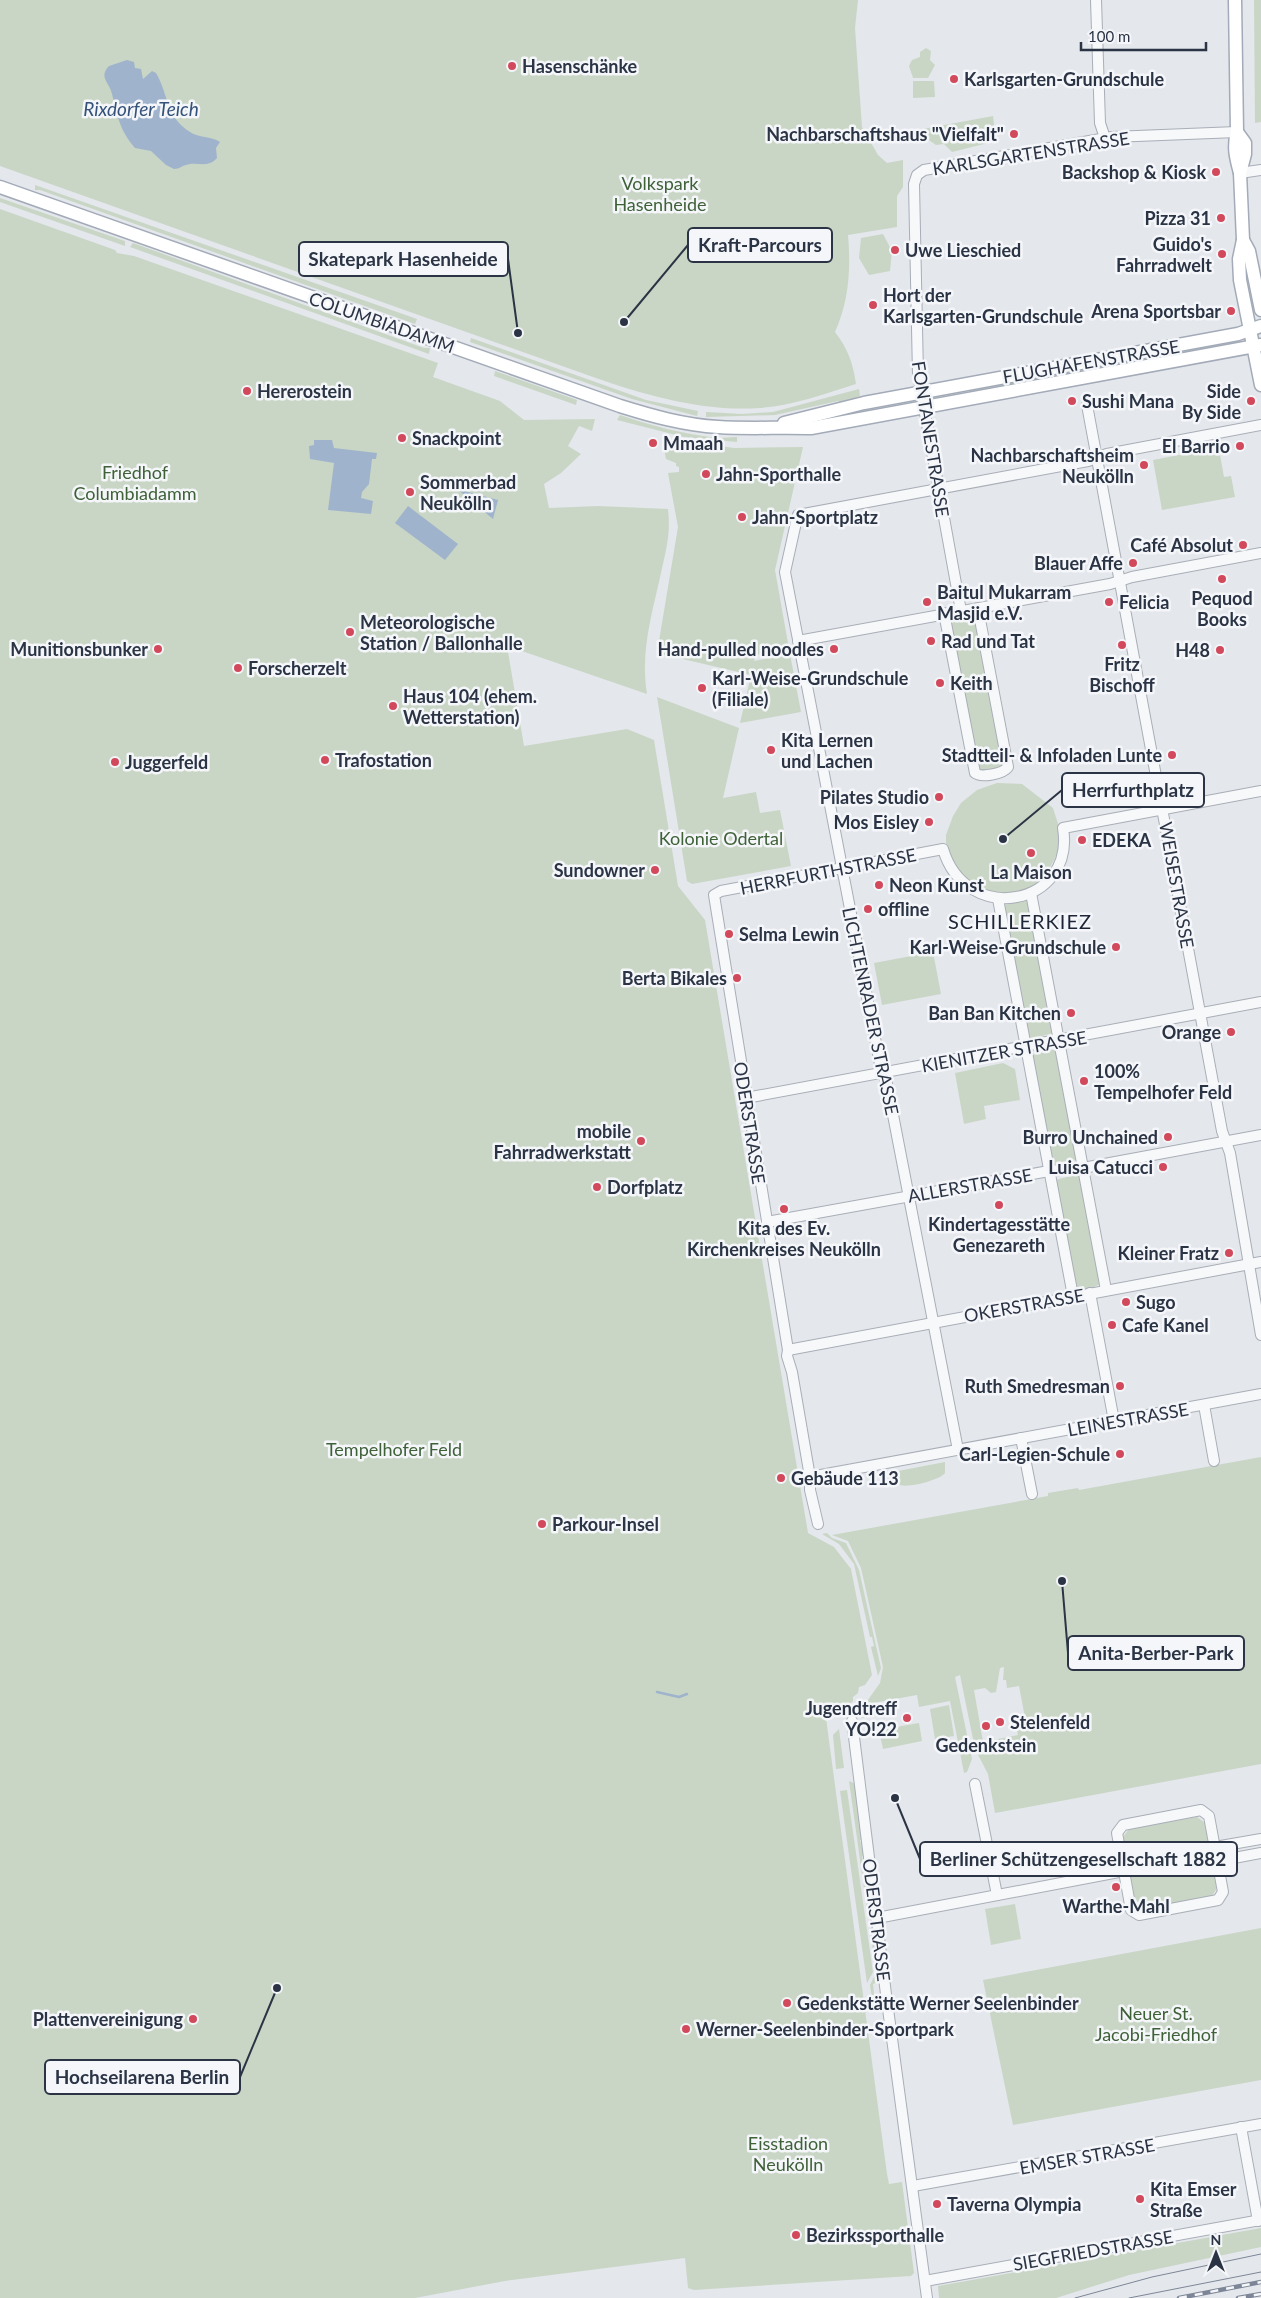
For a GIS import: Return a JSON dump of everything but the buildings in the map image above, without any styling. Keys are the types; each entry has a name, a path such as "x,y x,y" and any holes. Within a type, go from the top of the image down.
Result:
{"main road":[{"path":"1235,0 1237,132 1234,154 1240,173 1243,240 1239,259 1240,280 1255,328 1261,385"},
{"name":"COLUMBIADAMM","path":"0,187 643,413 685,423 716,427 811,428 923,408"},
{"path":"1243,240 1250,250 1261,310"},
{"name":"FLUGHAFENSTRASSE","path":"920,392 1255,328"},
{"name":"FLUGHAFENSTRASSE","path":"923,408 1257,346"},
{"path":"964,384 967,400"},
{"name":"COLUMBIADAMM","path":"771,427 843,408 920,392"}],"street":[{"path":"1096,0 1100,123 1105,138"},
{"name":"KARLSGARTENSTRASSE","path":"917,175 924,170 1105,138 1237,132"},
{"path":"1240,173 1261,170"},
{"name":"FONTANESTRASSE","path":"917,175 914,184 915,260 920,392 961,611"},
{"name":"WEISESTRASSE","path":"1087,405 1261,1335"},
{"path":"938,489 1261,425"},
{"name":"LICHTENRADER STRASSE","path":"938,489 798,514 785,569 842,868 883,1073 887,1084 958,1450"},
{"path":"798,641 944,613 978,609 1261,553"},
{"path":"944,613 974,773 980,776 1003,772 1008,767 978,609"},
{"path":"1073,1296 998,899 1015,898 1032,893 1046,882 1058,865 1064,848 1064,828 1261,791"},
{"name":"HERRFURTHSTRASSE","path":"714,895 722,891 943,849 951,868 965,886 979,894 998,899"},
{"path":"1032,893 1106,1290"},
{"name":"ODERSTRASSE","path":"714,895 788,1350 794,1358 792,1372 810,1476 810,1490 814,1500 818,1524"},
{"name":"KIENITZER STRASSE","path":"746,1098 1261,1002"},
{"name":"ALLERSTRASSE","path":"767,1222 1049,1171 1083,1168 1261,1135"},
{"name":"OKERSTRASSE","path":"788,1350 1261,1262"},
{"path":"1090,1293 1114,1421"},
{"name":"LEINESTRASSE","path":"810,1476 1261,1394"},
{"name":"LEINESTRASSE","path":"1204,1405 1214,1461"},
{"path":"1022,1438 1032,1494"},
{"name":"ODERSTRASSE","path":"852,1721 927,2298"},
{"path":"975,1784 997,1895"},
{"path":"1201,1810 1209,1816 1218,1861 1223,1892 1218,1900 1139,1915 1131,1910 1117,1833 1123,1825 1201,1810"},
{"path":"1215,1848 1261,1839"},
{"path":"1218,1861 1261,1853"},
{"path":"877,1918 1124,1871"},
{"name":"EMSER STRASSE","path":"913,2186 1261,2124"},
{"path":"1241,2127 1260,2220"},
{"name":"SIEGFRIEDSTRASSE","path":"925,2281 1260,2220"}],"green space":[{"name":"Volkspark Hasenheide","path":"0,0 858,0 855,28 862,127 878,155 887,163 903,160 903,187 897,196 897,227 848,235 848,284 840,320 835,332 849,356 856,384 796,402 760,408 739,409 696,405 653,396 593,377 0,166"},
{"path":"1254,0 1261,0 1261,122 1255,123"},
{"path":"926,48 931,51 930,60 935,65 928,78 913,78 909,66 912,60 920,57 920,52"},
{"path":"913,81 934,81 935,97 913,98"},
{"path":"993,116 996,141 952,152 944,144 936,145 926,138 923,129"},
{"path":"35,185 417,319 415,324 40,190 35,190"},
{"path":"0,198 125,241 125,246 0,202"},
{"name":"Tempelhofer Feld","path":"0,209 115,250 117,253 134,256 438,363 433,377 500,401 524,420 595,419 592,431 579,426 568,446 581,454 561,473 544,484 549,508 598,506 668,509 668,541 646,648 645,678 647,694 507,646 524,746 627,729 654,740 678,886 705,920 808,1533 834,1547 851,1569 872,1675 865,1685 859,1687 858,1693 853,1697 853,1701 850,1704 838,1714 826,1718 887,2174 889,2184 902,2182 914,2273 911,2276 694,2290 688,2288 685,2258 505,2281 415,2298 0,2298"},
{"path":"883,234 892,251 890,271 869,275 859,258 861,238"},
{"path":"133,243 424,348 430,348 429,354 130,247"},
{"path":"471,338 646,400 698,411 697,416 632,399 470,342"},
{"path":"1235,338 1237,344 971,393 969,389"},
{"path":"495,371 577,400 576,405 494,376"},
{"path":"859,389 860,396 842,403 838,401 775,415 706,417 706,412 742,414 773,412"},
{"path":"620,415 680,432 718,438 737,437 737,442 684,437 617,420"},
{"path":"662,438 734,448 803,447 775,570 789,649 756,655 754,661 790,654 801,712 740,723 751,675 657,653 678,527 668,473 679,472 679,467 676,466 676,463 666,459"},
{"path":"1210,449 1215,451 1216,456 1220,455 1224,477 1231,476 1235,497 1162,510 1153,460"},
{"path":"971,616 976,618 1004,764 1002,767 980,772 950,622 953,619"},
{"name":"Kolonie Odertal","path":"657,697 739,728 723,798 756,792 760,813 780,810 791,866 692,884 687,881"},
{"path":"997,783 1022,784 1053,808 1059,827 1058,852 1042,883 1012,895 981,890 960,875 946,844 946,835 953,816 961,803 977,790"},
{"path":"1028,900 1053,1033 1031,1039 1028,1038 1003,905"},
{"path":"933,952 941,994 882,1005 874,963"},
{"path":"1056,1050 1077,1158 1059,1164 1053,1164 1032,1055"},
{"path":"1003,1063 1015,1069 1020,1100 984,1106 986,1119 964,1124 955,1073"},
{"path":"1079,1175 1101,1283 1092,1288 1082,1290 1076,1289 1055,1180"},
{"path":"1261,1457 1261,1764 995,1813 988,1774 975,1749 960,1675 955,1677 972,1759 967,1772 964,1773 950,1701 919,1707 917,1695 873,1703 875,1715 861,1718 860,1711 880,1683 883,1667 861,1568 848,1541 832,1535 1048,1496 1048,1493 1078,1488 1079,1490","holes":["1004,1667 1003,1680 1006,1680 1007,1688 1019,1686 1026,1723 1016,1725 1018,1735 983,1742 974,1690 985,1688 991,1693 996,1692 1000,1668"]},
{"path":"945,1462 945,1473 931,1481 904,1486 895,1481 893,1472"},
{"path":"827,1533 832,1538 846,1543 859,1570 881,1668 878,1676 871,1647 874,1646 872,1637 870,1637 854,1564 839,1544 822,1534"},
{"path":"949,1705 954,1736 935,1739 930,1709"},
{"path":"919,1723 922,1741 883,1749 879,1730"},
{"path":"839,1729 844,1768 836,1769 833,1735"},
{"path":"849,1781 856,1784 863,1840 860,1840 864,1855 862,1856 867,1890 869,1890 870,1894 867,1895 870,1909 867,1910"},
{"path":"847,1790 873,1972 867,1983 840,1791"},
{"path":"1197,1817 1205,1823 1217,1888 1212,1896 1143,1909 1135,1904 1131,1882 1129,1882 1123,1837 1129,1829"},
{"path":"1015,1904 1021,1939 991,1945 985,1909"},
{"path":"870,1928 875,1929 874,1944 877,1944 875,1949 880,1981 873,1984 875,2005 882,2004 883,2006 876,2007 874,2012 870,1985 876,1973"},
{"name":"Neuer St. Jacobi-Friedhof","path":"1261,1928 1261,2080 1013,2125 983,1980"},
{"path":"1261,2228 1261,2247 1129,2275 1056,2298 939,2298 938,2286"}],"water":[{"name":"Rixdorfer Teich","path":"127,60 134,62 135,68 141,69 143,79 152,71 156,73 168,105 182,126 194,134 220,142 216,148 217,158 210,163 184,165 174,169 166,165 151,151 135,148 122,129 111,90 105,77 109,66"},
{"path":"314,440 332,440 334,448 377,453 376,459 372,459 369,484 362,492 361,498 373,501 371,514 328,510 334,463 310,459 309,446 314,445"},
{"path":"457,489 498,500 493,519"},
{"path":"408,506 458,544 445,560 395,523"}],"waterway":[{"path":"657,1692 679,1697 687,1694"}],"tram line":[{"path":"1075,2298 1152,2277 1261,2254"},
{"path":"1129,2298 1261,2272"}],"railway":[{"path":"1179,2298 1261,2282"},
{"path":"1238,2298 1261,2294"}],"place":[{"name":"Hasenschänke","path":"512,66"},
{"name":"Karlsgarten-Grundschule","path":"954,79"},
{"name":"Nachbarschaftshaus \"Vielfalt\"","path":"1014,134"},
{"name":"Backshop & Kiosk","path":"1216,172"},
{"name":"Pizza 31","path":"1221,218"},
{"name":"Uwe Lieschied","path":"895,250"},
{"name":"Guido's Fahrradwelt","path":"1222,254"},
{"name":"Hort der Karlsgarten-Grundschule","path":"873,305"},
{"name":"Arena Sportsbar","path":"1231,311"},
{"name":"Kraft-Parcours","path":"624,322"},
{"name":"Skatepark Hasenheide","path":"518,333"},
{"name":"Hererostein","path":"247,391"},
{"name":"Sushi Mana","path":"1072,401"},
{"name":"Side By Side","path":"1251,401"},
{"name":"Snackpoint","path":"402,438"},
{"name":"Mmaah","path":"653,443"},
{"name":"El Barrio","path":"1240,446"},
{"name":"Nachbarschaftsheim Neukölln","path":"1144,465"},
{"name":"Jahn-Sporthalle","path":"706,474"},
{"name":"Sommerbad Neukölln","path":"410,492"},
{"name":"Jahn-Sportplatz","path":"742,517"},
{"name":"Café Absolut","path":"1243,545"},
{"name":"Blauer Affe","path":"1133,563"},
{"name":"Pequod Books","path":"1222,579"},
{"name":"Baitul Mukarram Masjid e.V.","path":"927,602"},
{"name":"Felicia","path":"1109,602"},
{"name":"Meteorologische Station / Ballonhalle","path":"350,632"},
{"name":"Rad und Tat","path":"931,641"},
{"name":"Fritz Bischoff","path":"1122,645"},
{"name":"Munitionsbunker","path":"158,649"},
{"name":"Hand-pulled noodles","path":"834,649"},
{"name":"H48","path":"1220,650"},
{"name":"Forscherzelt","path":"238,668"},
{"name":"Keith","path":"940,683"},
{"name":"Karl-Weise-Grundschule (Filiale)","path":"702,688"},
{"name":"Haus 104 (ehem. Wetterstation)","path":"393,706"},
{"name":"Kita Lernen und Lachen","path":"771,750"},
{"name":"Stadtteil- & Infoladen Lunte","path":"1172,755"},
{"name":"Trafostation","path":"325,760"},
{"name":"Juggerfeld","path":"115,762"},
{"name":"Pilates Studio","path":"939,797"},
{"name":"Mos Eisley","path":"929,822"},
{"name":"Herrfurthplatz","path":"1003,839"},
{"name":"EDEKA","path":"1082,840"},
{"name":"La Maison","path":"1031,853"},
{"name":"Sundowner","path":"655,870"},
{"name":"Neon Kunst","path":"879,885"},
{"name":"offline","path":"868,909"},
{"name":"Selma Lewin","path":"729,934"},
{"name":"Karl-Weise-Grundschule","path":"1116,947"},
{"name":"Berta Bikales","path":"737,978"},
{"name":"Ban Ban Kitchen","path":"1071,1013"},
{"name":"Orange","path":"1231,1032"},
{"name":"100% Tempelhofer Feld","path":"1084,1081"},
{"name":"Burro Unchained","path":"1168,1137"},
{"name":"mobile Fahrradwerkstatt","path":"641,1141"},
{"name":"Luisa Catucci","path":"1163,1167"},
{"name":"Dorfplatz","path":"597,1187"},
{"name":"Kindertagesstätte Genezareth","path":"999,1205"},
{"name":"Kita des Ev. Kirchenkreises Neukölln","path":"784,1209"},
{"name":"Kleiner Fratz","path":"1229,1253"},
{"name":"Sugo","path":"1126,1302"},
{"name":"Cafe Kanel","path":"1112,1325"},
{"name":"Ruth Smedresman","path":"1120,1386"},
{"name":"Carl-Legien-Schule","path":"1120,1454"},
{"name":"Gebäude 113","path":"781,1478"},
{"name":"Parkour-Insel","path":"542,1524"},
{"name":"Anita-Berber-Park","path":"1062,1581"},
{"name":"Jugendtreff YO!22","path":"907,1718"},
{"name":"Stelenfeld","path":"1000,1722"},
{"name":"Gedenkstein","path":"986,1726"},
{"name":"Berliner Schützengesellschaft 1882","path":"895,1798"},
{"name":"Warthe-Mahl","path":"1116,1887"},
{"name":"Hochseilarena Berlin","path":"277,1988"},
{"name":"Gedenkstätte Werner Seelenbinder","path":"787,2003"},
{"name":"Plattenvereinigung","path":"193,2019"},
{"name":"Werner-Seelenbinder-Sportpark","path":"686,2029"},
{"name":"Kita Emser Straße","path":"1140,2199"},
{"name":"Taverna Olympia","path":"937,2204"},
{"name":"Bezirkssporthalle","path":"796,2235"}],"district":[{"name":"SCHILLERKIEZ","path":"1020,921"}],"park label":[{"name":"Friedhof Columbiadamm","path":"135,482"},
{"name":"Eisstadion Neukölln","path":"788,2153"}]}
